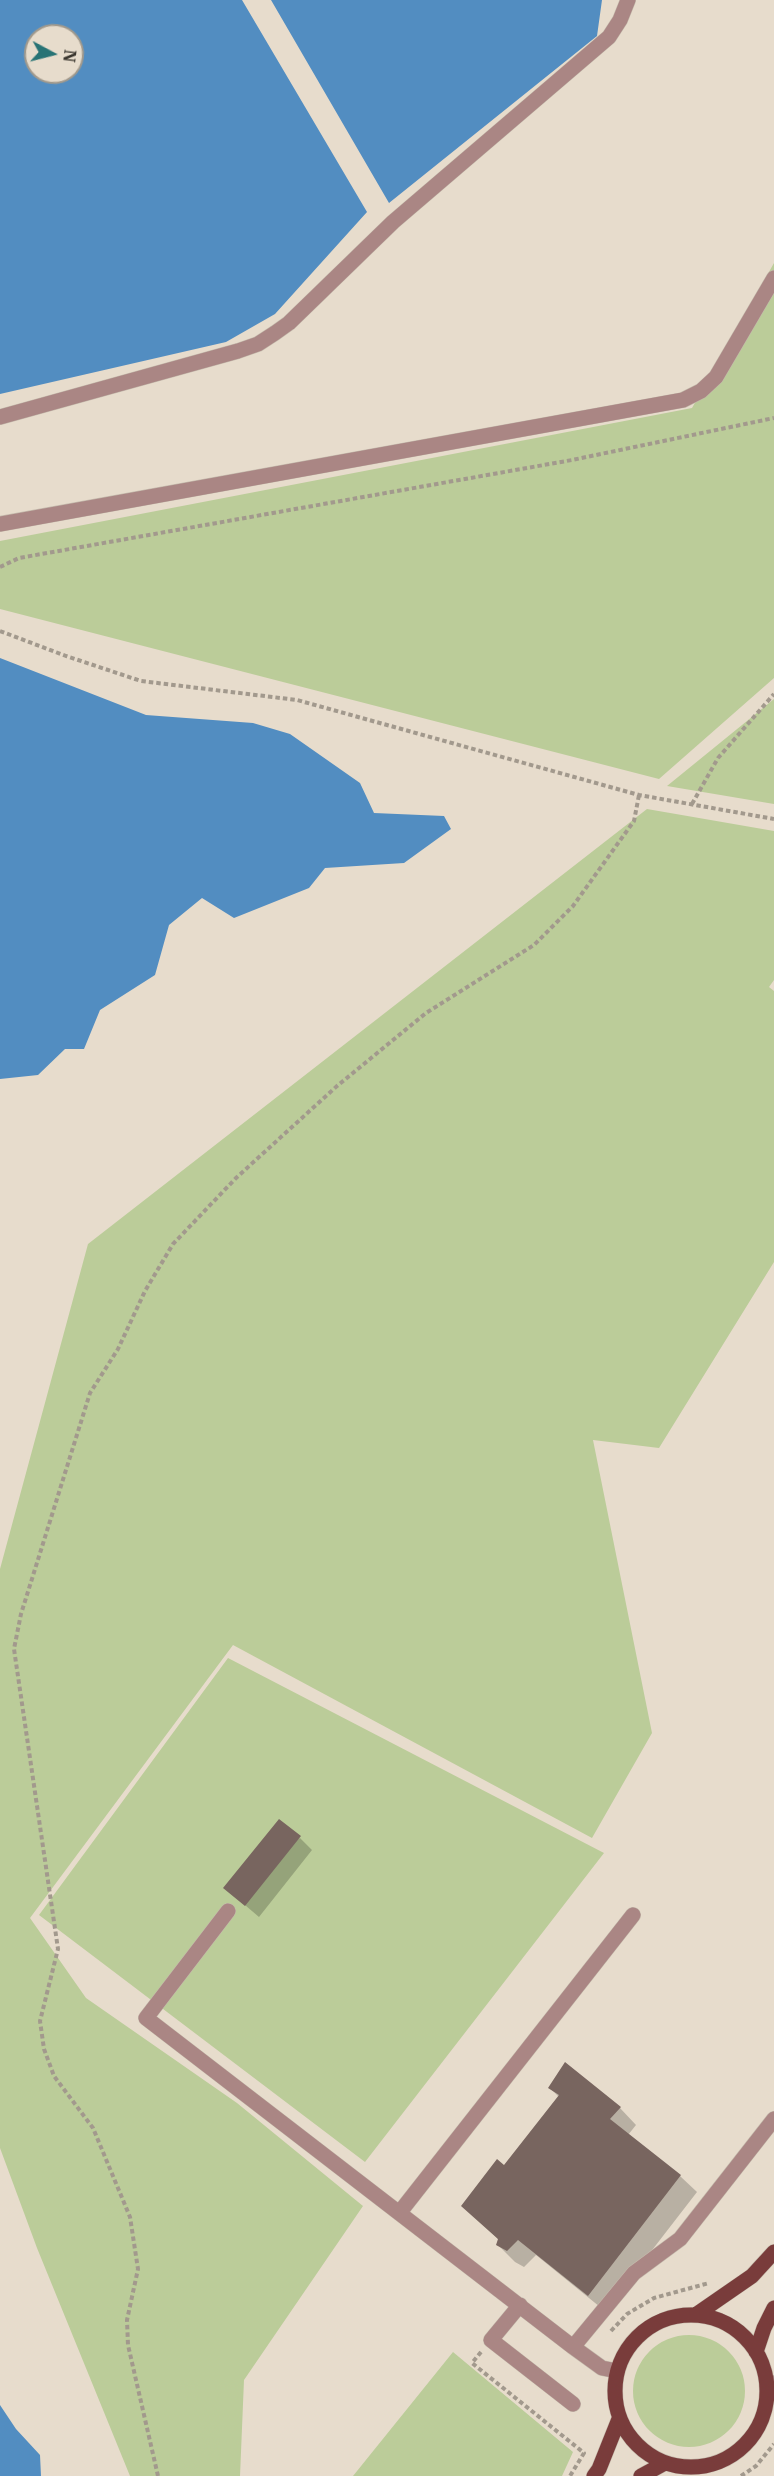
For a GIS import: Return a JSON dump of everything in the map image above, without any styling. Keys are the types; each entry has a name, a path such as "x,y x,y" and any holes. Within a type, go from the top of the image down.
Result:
{"main road":[{"path":"697,2314 752,2276 774,2252"},
{"path":"756,2352 774,2308"},
{"path":"697,2314 721,2320 741,2333 756,2352 770,2384 765,2406 758,2427 745,2444 728,2457 708,2466 686,2467 665,2463 637,2446 619,2419 614,2395 617,2371 628,2347 647,2328 671,2317 697,2314"},
{"path":"594,2476 619,2419"},
{"path":"641,2476 665,2463"}],"lane":[{"path":"0,417 238,351 258,344 275,333 289,323 393,222 609,37 620,20 628,0"},
{"path":"0,524 683,400 701,391 716,377 774,278"},
{"path":"228,1911 146,2018 573,2347 602,2368 617,2371"},
{"path":"400,2212 633,1915"},
{"path":"573,2347 634,2273 680,2239 774,2119"},
{"path":"520,2305 491,2340 573,2404"}],"path":[{"path":"0,567 19,558 572,460 774,418"},
{"path":"0,631 141,681 297,700 639,795 774,819"},
{"path":"692,804 718,758 774,694"},
{"path":"158,2476 128,2345 127,2320 138,2269 130,2217 93,2128 54,2076 44,2049 40,2021 57,1949 14,1649 21,1614 90,1393 117,1349 144,1291 173,1244 236,1178 337,1086 426,1013 534,945 573,906 634,821 639,795"},
{"path":"594,2322 609,2334 627,2314 654,2298 710,2283"},
{"path":"491,2340 472,2363 584,2453 570,2476"},
{"path":"741,2476 756,2466 774,2445"}],"green space":[{"path":"774,263 774,678 659,779 0,609 0,541 692,408"},
{"path":"774,699 774,804 667,786"},
{"path":"647,809 774,831 774,980 769,987 774,991 774,1262 659,1448 593,1440 652,1733 592,1838 233,1645 30,1918 86,1998 237,2103 363,2206 244,2380 240,2476 130,2476 37,2248 0,2148 0,1569 88,1244"},
{"path":"228,1658 604,1853 365,2162 39,1915"},
{"path":"689,2335 711,2339 729,2351 741,2369 745,2391 741,2413 729,2431 711,2443 689,2447 667,2443 649,2431 637,2413 633,2391 637,2369 649,2351 667,2339"},
{"path":"453,2352 573,2452 562,2476 353,2476"}],"water":[{"path":"0,0 242,0 367,212 275,314 226,342 0,394"},
{"path":"271,0 602,0 597,36 389,203"},
{"path":"0,658 146,715 253,723 290,734 360,783 374,813 444,816 451,829 404,863 325,868 309,888 234,918 202,898 169,925 155,975 100,1010 84,1049 65,1049 38,1075 0,1079"},
{"path":"0,2405 16,2429 40,2455 41,2476 0,2476"}],"building":[{"path":"279,1819 301,1836 245,1906 223,1888"},
{"path":"565,2062 621,2107 610,2119 681,2175 588,2296 518,2240 507,2251 496,2245 498,2239 461,2206 497,2159 504,2165 559,2095 548,2088"}]}
